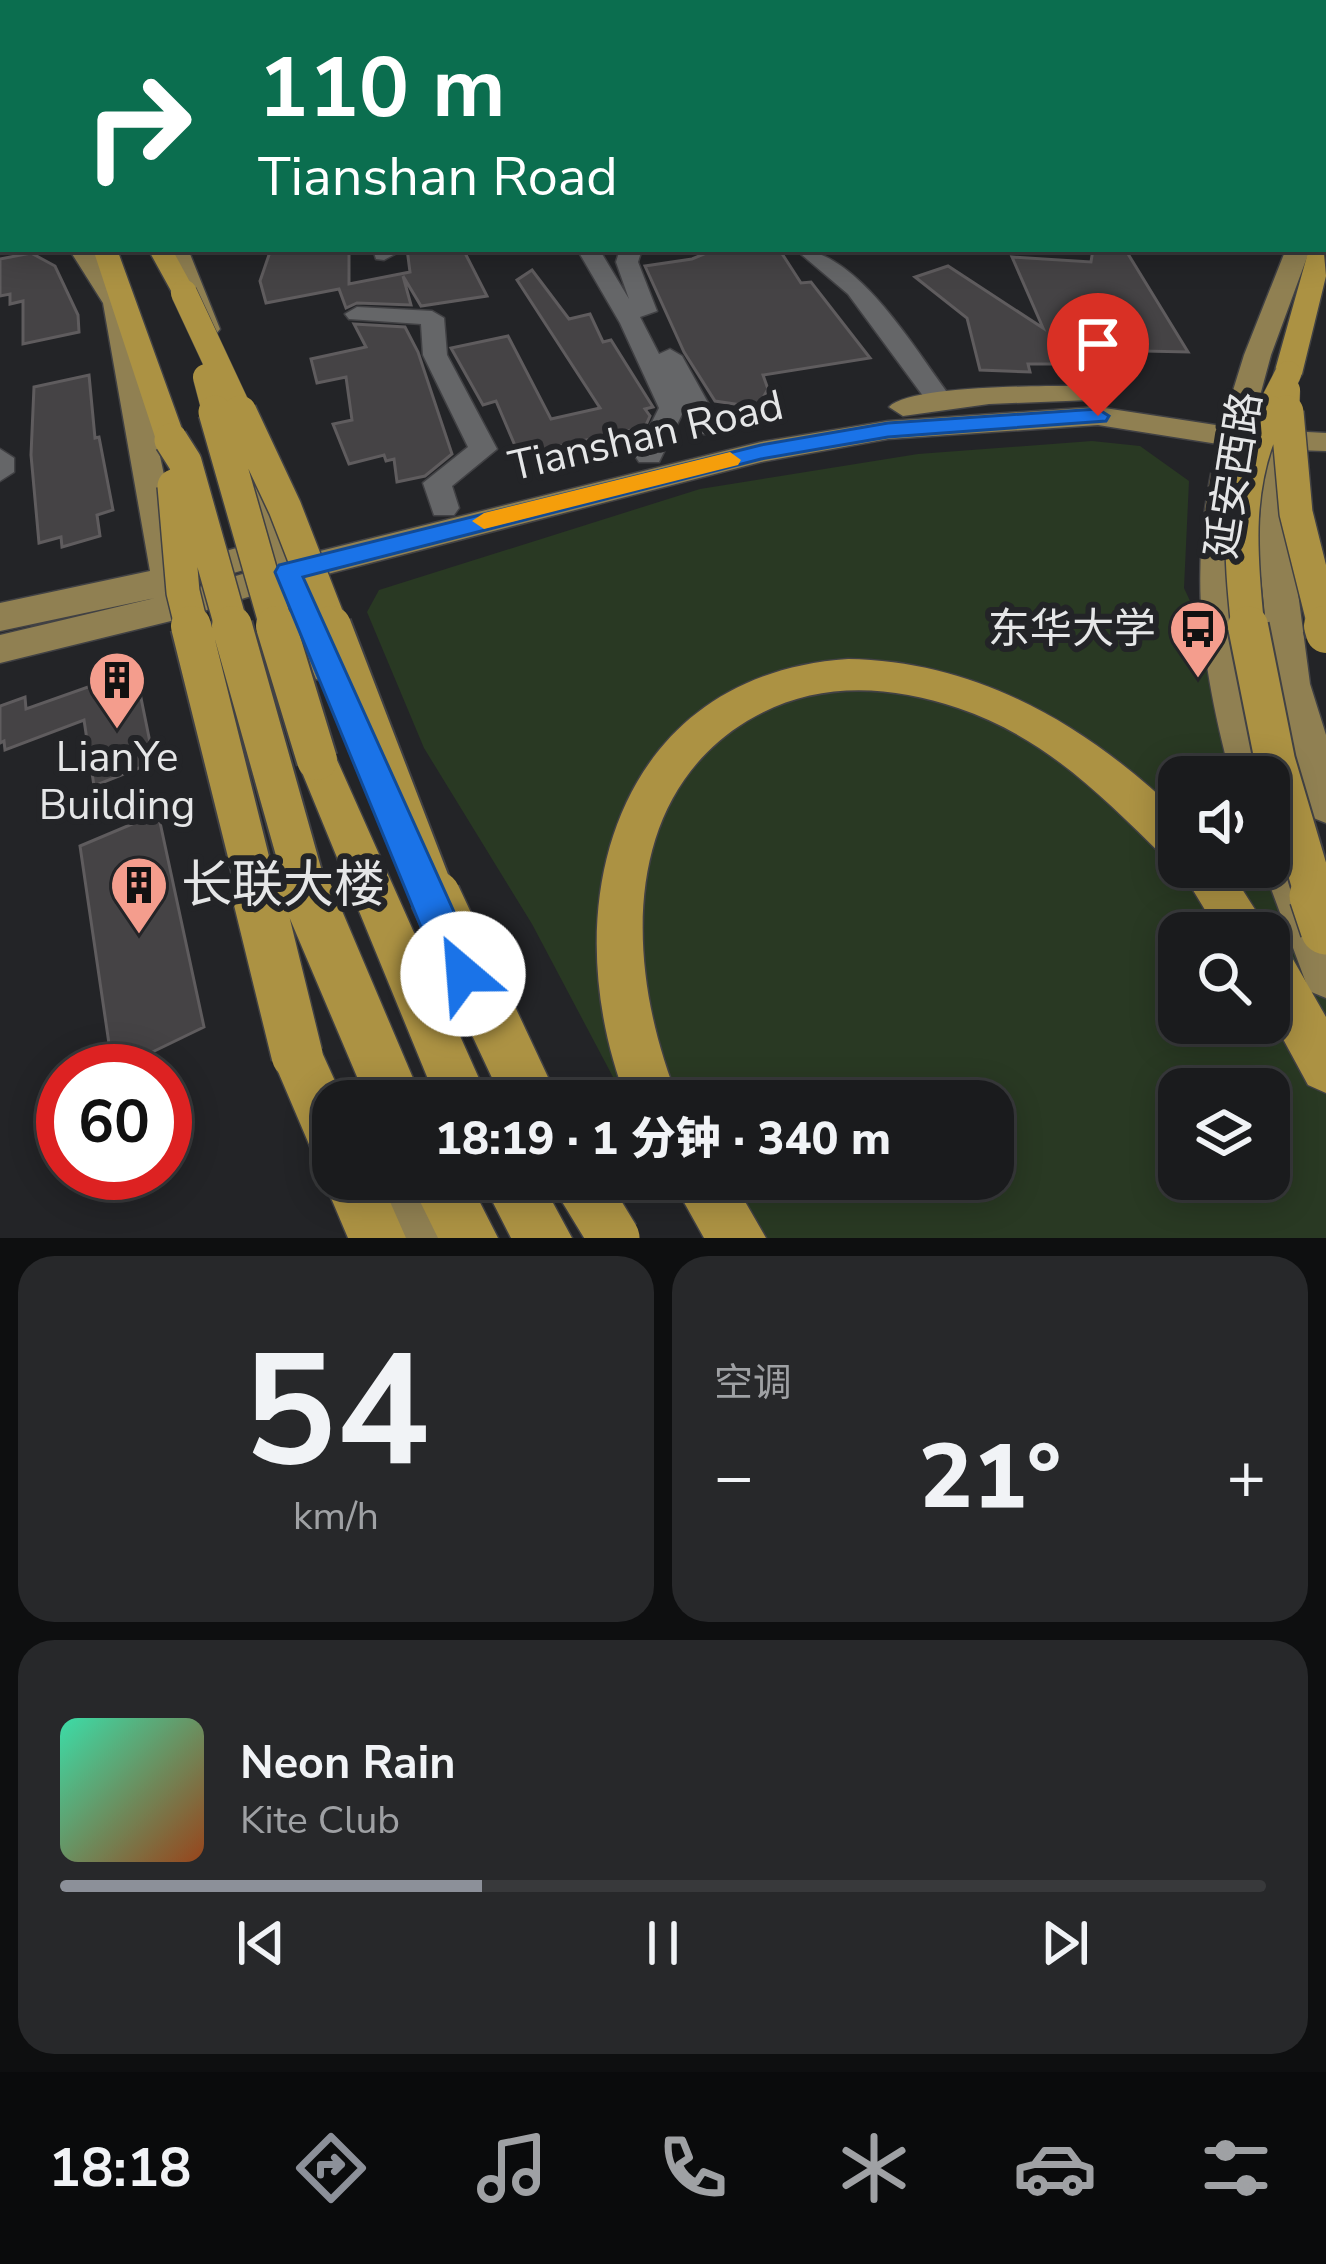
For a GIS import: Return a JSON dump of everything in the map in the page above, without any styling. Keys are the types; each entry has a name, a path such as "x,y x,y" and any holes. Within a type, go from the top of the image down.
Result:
{"highway":[{"path":"107,252 171,440 185,462 311,906 386,1080"},
{"path":"162,252 285,508 453,942 520,1080"},
{"path":"1316,926 1263,704 1241,580 1240,512 1250,457 1288,374 1320,252"},
{"path":"184,292 242,513 317,760 454,1080"},
{"path":"1288,374 1284,433 1312,586 1326,633"},
{"path":"171,440 183,592 297,1055 312,1090"},
{"path":"646,1080 625,1021 621,873 640,811 676,753 733,709 779,686 834,674 884,676 994,706 1046,731 1105,770 1158,822"},
{"path":"1290,1002 1326,1067"},
{"path":"360,1200 377,1238"},
{"path":"448,1200 469,1238"},
{"path":"520,1200 543,1238"},
{"path":"591,1200 615,1238"},
{"path":"712,1200 737,1238"}],"main road":[{"path":"83,252 115,303 172,593 287,980 334,1080"},
{"path":"177,252 285,560 441,932 519,1080"},
{"name":"延安西路","path":"1246,756 1227,686 1217,605 1216,524 1234,425 1264,329 1297,252"},
{"path":"1321,252 1282,430 1275,547 1291,684 1326,804"},
{"name":"Tianshan Road","path":"0,649 444,508 773,425 941,401 1100,394 1234,425"},
{"name":"Tianshan Road","path":"285,560 761,452 888,430 1098,416 1282,430 1326,442"},
{"path":"1282,430 1326,427"},
{"name":"Tianshan Road","path":"0,617 172,593"},
{"path":"1316,926 1326,815"},
{"path":"1290,871 1316,926 1326,974"},
{"path":"391,1200 412,1238"}],"street":[{"path":"590,252 632,323 672,408 649,456"},
{"path":"630,252 627,262 640,301 709,428"},
{"path":"810,252 856,289 941,401"},
{"path":"357,314 432,318 435,355 483,449 436,483 444,508"},
{"path":"0,458 0,472"}],"green space":[{"path":"1092,441 1140,446 1189,481 1184,588 1262,756 1158,756 1158,888 1290,888 1290,816 1326,894 1326,1238 760,1238 726,1200 1014,1200 1014,1080 613,1077 532,924 424,748 367,612 379,590 700,489 918,454"}],"building":[{"path":"270,252 349,252 349,284 410,272 407,252 465,252 487,296 421,306 403,276 411,305 357,303 346,308 339,289 266,303 260,281"},
{"path":"709,252 781,252 801,283 811,282 870,358 763,375 768,389 760,403 715,401 684,352 645,266"},
{"path":"1093,252 1127,252 1188,352 1097,350 1104,364 1028,364 1030,372 980,370 967,318 915,277 948,266 1043,328 1012,257 1091,262"},
{"path":"31,253 55,266 78,315 79,332 23,344 23,301 10,304 10,294 0,296 0,259"},
{"path":"532,270 569,319 590,314 603,342 611,340 653,407 645,409 650,416 645,427 519,455 496,401 483,405 451,348 508,336 551,419 600,408 517,280"},
{"path":"354,324 405,327 418,352 452,454 425,476 397,482 394,459 386,461 384,455 349,464 333,424 352,420 346,377 317,383 311,359 366,347"},
{"path":"89,375 95,438 99,437 113,510 97,515 100,536 62,547 61,537 39,543 31,455 34,387"},
{"name":"LianYe Building","path":"102,682 106,711 141,698 154,762 94,786 84,720 5,750 4,741 0,743 0,706 25,697 26,709"},
{"name":"长联大楼","path":"158,813 204,1027 169,1044 109,1044 80,846"}],"slow traffic":[{"path":"484,521 730,460"}],"place":[{"name":"东华大学","path":"1198,680"},
{"name":"LianYe Building","path":"117,731"},
{"name":"长联大楼","path":"139,936"}],"route":[{"path":"463,974 288,572 761,452 888,430 1098,416"}]}
